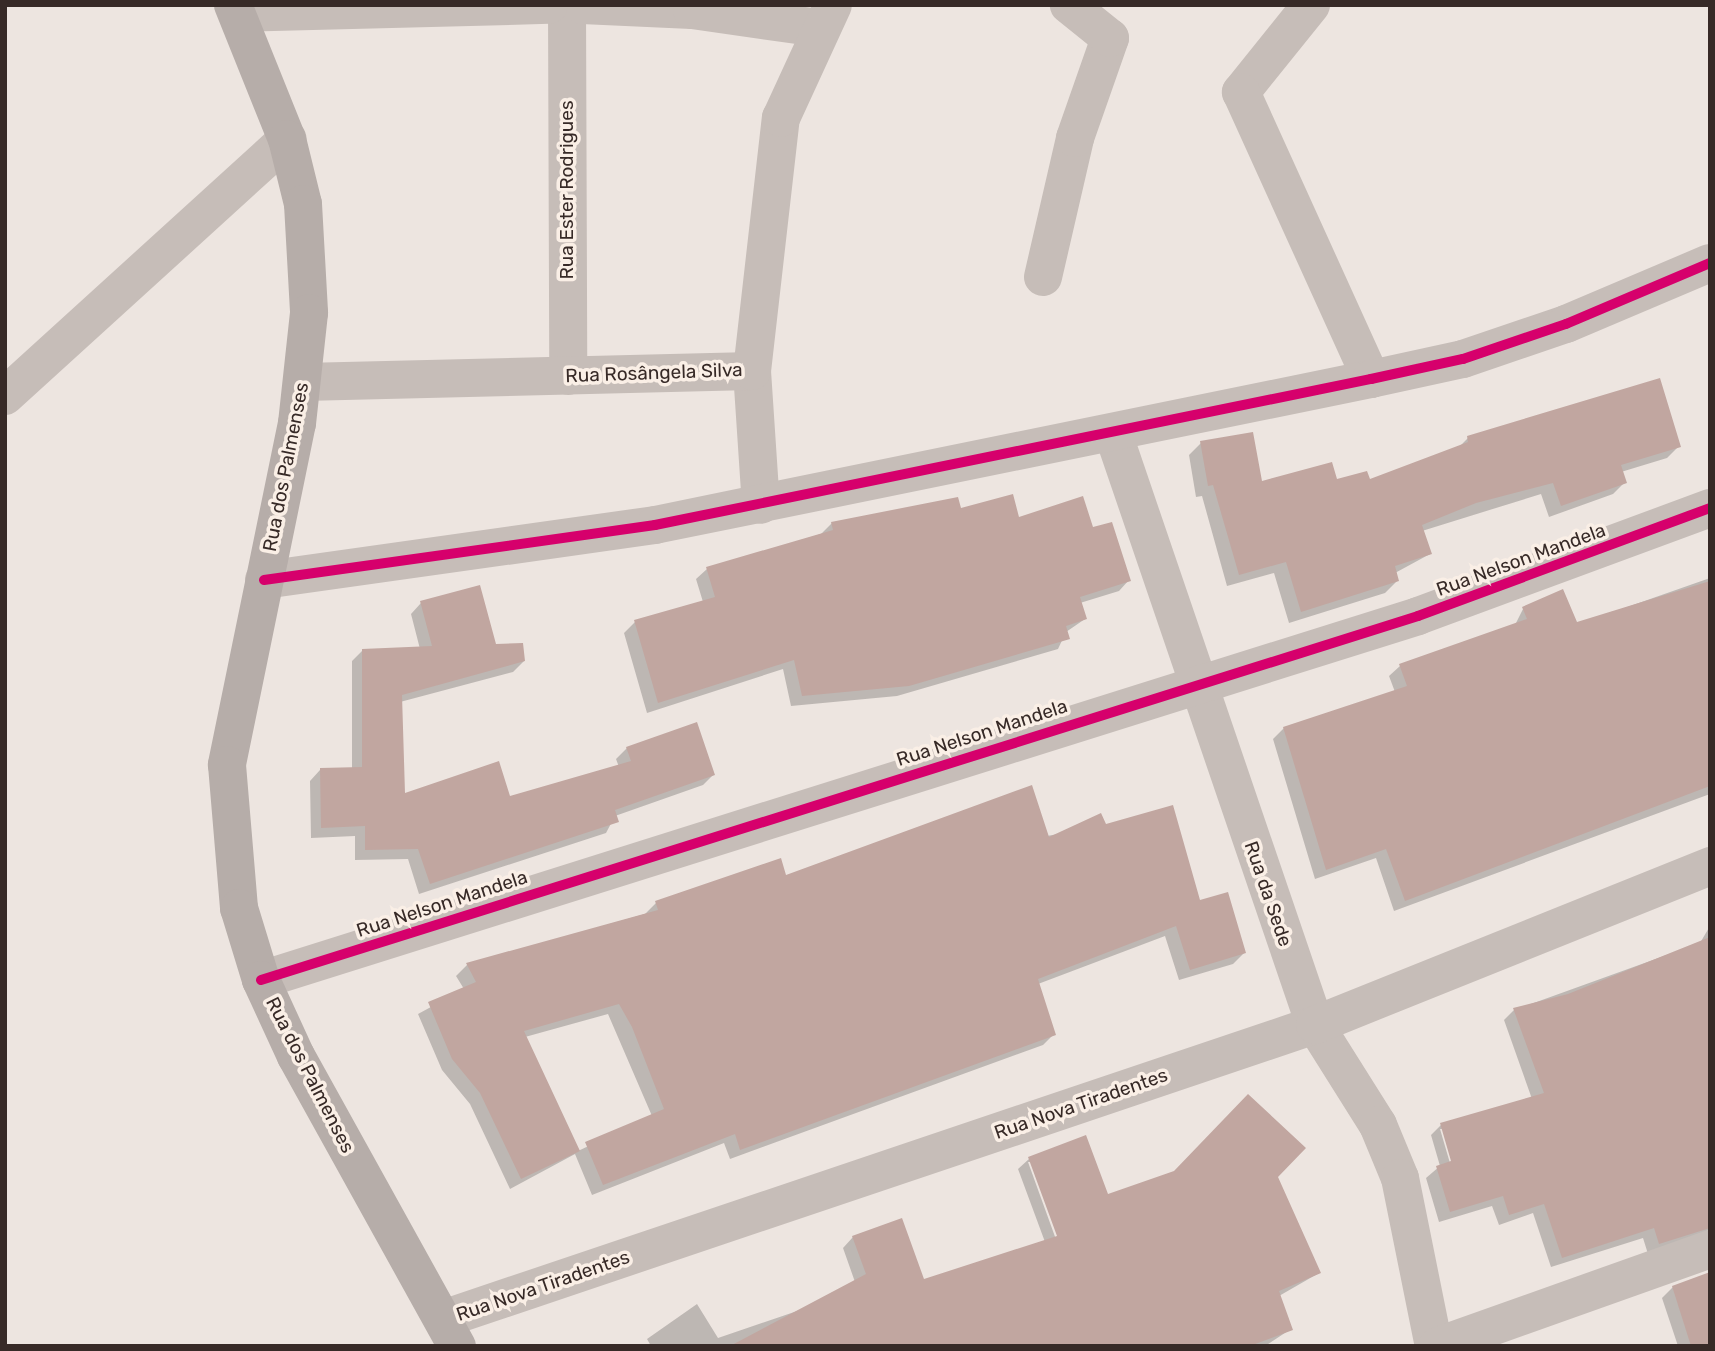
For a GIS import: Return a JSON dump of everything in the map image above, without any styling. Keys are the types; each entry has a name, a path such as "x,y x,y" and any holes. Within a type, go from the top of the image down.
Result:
{"street":[{"path":"235,9 549,5"},
{"name":"Rua Ester Rodrigues","path":"567,5 568,376"},
{"path":"582,5 826,16"},
{"path":"1043,277 1075,138 1110,38 1069,5"},
{"path":"1311,5 1241,92 1371,379"},
{"name":"Rua dos Palmenses","path":"235,9 287,139 308,256 303,382 228,765 239,908 261,980 450,1333"},
{"name":"Rua Rosângela Silva","path":"303,382 752,371 781,118 826,16"},
{"path":"5,396 287,139"},
{"path":"264,580 761,505 1464,359 1566,324 1710,263"},
{"path":"752,371 761,505"},
{"name":"Rua da Sede","path":"1113,433 1194,684 1315,1026 1378,1125 1400,1178 1436,1346"},
{"name":"Rua Nelson Mandela","path":"261,980 1542,573 1710,508"},
{"name":"Rua Nova Tiradentes","path":"450,1333 1315,1026 1710,866"},
{"path":"1436,1346 1710,1249"}],"building":[{"path":"1660,378 1681,447 1621,465 1627,483 1561,506 1553,483 1476,503 1422,525 1432,554 1395,566 1399,581 1301,612 1286,562 1239,575 1213,485 1208,486 1200,441 1253,432 1262,481 1332,462 1337,479 1367,471 1370,479 1468,442 1467,436"},
{"path":"1013,494 1019,517 1083,496 1093,527 1112,522 1131,581 1080,597 1087,619 1066,626 1070,639 909,686 802,696 794,660 658,703 634,620 715,597 706,567 833,530 831,522 958,497 961,508"},
{"path":"1710,581 1710,786 1405,901 1386,849 1326,870 1283,727 1407,686 1399,664 1527,619 1522,607 1563,589 1577,622"},
{"path":"480,585 496,644 523,643 525,661 402,695 405,793 499,761 510,796 631,761 626,747 697,722 715,775 615,810 619,822 430,884 418,849 365,850 365,826 321,828 320,768 362,767 362,649 432,646 420,601"},
{"path":"1032,785 1049,837 1101,813 1106,824 1173,805 1200,900 1228,892 1246,953 1190,970 1176,926 1038,979 1056,1035 740,1150 735,1134 603,1185 585,1142 664,1109 632,1027 619,1004 524,1031 580,1151 521,1179 480,1093 452,1059 428,1002 476,982 466,963 658,910 655,901 781,858 786,875"},
{"path":"1710,937 1710,1228 1659,1244 1654,1228 1562,1258 1544,1204 1509,1215 1503,1196 1450,1212 1436,1166 1451,1161 1440,1123 1544,1093 1513,1008 1568,994"},
{"path":"1248,1094 1306,1148 1278,1177 1321,1273 1279,1291 1293,1330 1250,1346 730,1346 866,1274 852,1236 902,1218 924,1279 1057,1236 1028,1157 1086,1135 1108,1194 1174,1171"},
{"path":"1710,1272 1710,1346 1691,1346 1672,1286"}],"cycle path":[{"path":"264,580 655,525 1463,359 1566,324 1710,263"},
{"path":"261,980 1418,616 1710,508"}]}
